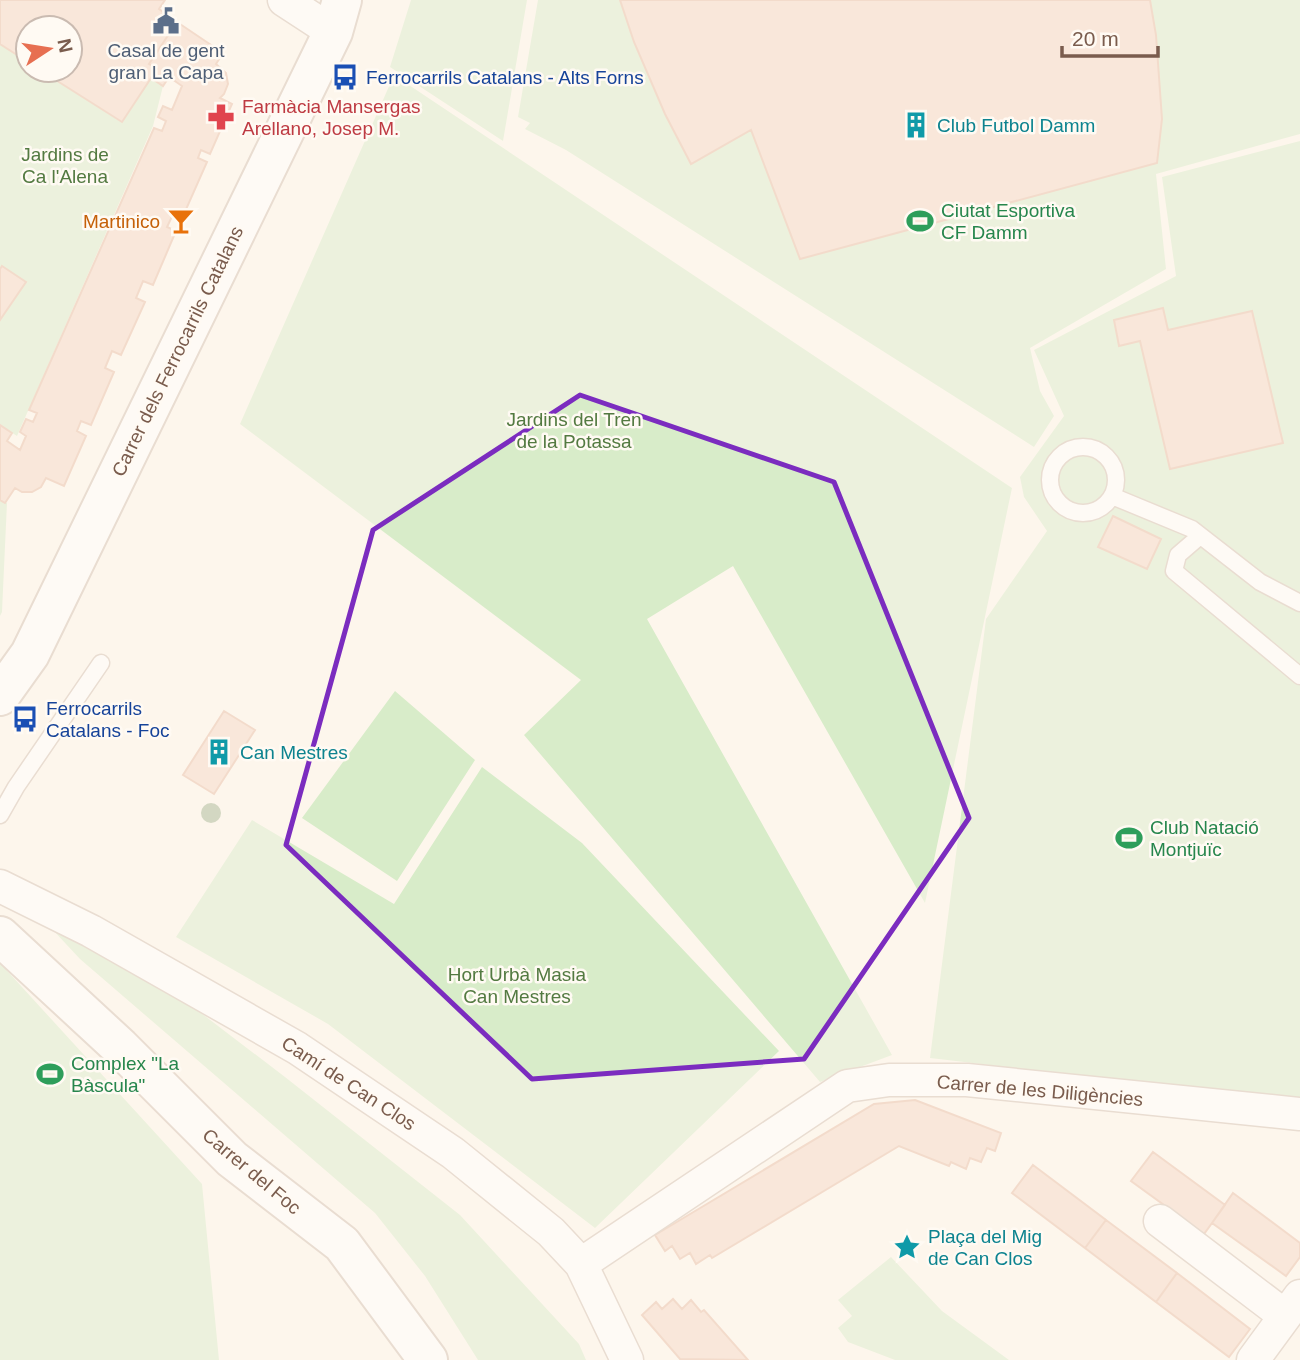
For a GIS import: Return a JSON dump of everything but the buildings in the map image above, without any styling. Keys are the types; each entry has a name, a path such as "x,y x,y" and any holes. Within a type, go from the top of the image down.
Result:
{"street":[{"path":"284,0 338,16"},
{"name":"Carrer dels Ferrocarrils Catalans","path":"0,696 30,654 338,16"},
{"name":"Camí de Can Clos","path":"0,886 91,931 297,1048 453,1153 551,1231 581,1264 627,1360"},
{"name":"Carrer del Foc","path":"0,936 120,1047 232,1159 342,1244 428,1360"},
{"name":"Carrer de les Diligències","path":"581,1264 847,1086 889,1080 967,1080 1300,1114"},
{"path":"1160,1221 1292,1306 1253,1360"}],"lane":[{"path":"1076,448 1097,450 1106,456 1116,475 1112,496 1096,511 1074,512 1065,508 1056,500 1052,490 1052,468 1066,452 1076,448"},
{"path":"1112,496 1192,529 1260,582 1300,603"},
{"path":"1200,536 1178,555 1174,571 1300,676"},
{"path":"0,815 16,787 101,663"}],"highlighted area":[{"path":"580,395 834,482 969,818 804,1059 532,1079 286,845 373,530"}],"green space":[{"path":"411,0 527,0 503,141 390,67"},
{"name":"Ciutat Esportiva CF Damm","path":"538,0 1300,0 1300,134 1156,174 1166,269 1030,348 1040,391 1054,416 1034,447 566,150 525,129 530,123 518,117"},
{"name":"Jardins de Ca l'Alena","path":"0,44 14,53 14,84 62,84 121,122 151,78 163,86 153,126 17,436 0,425"},
{"name":"Jardins del Tren de la Potassa","path":"394,75 1012,488 925,903 733,566 647,619 892,1055 820,1082 524,735 581,680 240,424"},
{"name":"Club Natació Montjuïc","path":"1300,141 1300,1101 930,1058 986,619 1047,531 1024,497 1020,477 1064,416 1034,350 1176,276 1162,177"},
{"path":"0,498 7,503 0,616"},
{"path":"395,691 475,760 397,881 302,818"},
{"name":"Hort Urbà Masia Can Mestres","path":"482,767 582,843 779,1051 595,1228 328,1024 176,937 252,820 394,904"},
{"path":"52,929 163,984 460,1215 579,1344 586,1360 478,1360 425,1276 375,1213 80,959"},
{"name":"Complex \"La Bàscula\"","path":"0,963 202,1184 219,1360 0,1360"},
{"path":"891,1257 942,1311 1009,1360 895,1360 848,1342 838,1328 852,1316 838,1300"}],"place":[{"name":"Casal de gent gran La Capa","path":"166,21"},
{"name":"Ferrocarrils Catalans - Alts Forns","path":"345,77"},
{"name":"Farmàcia Mansergas Arellano, Josep M.","path":"221,117"},
{"name":"Club Futbol Damm","path":"916,125"},
{"name":"Martinico","path":"181,221"},
{"name":"Ciutat Esportiva CF Damm","path":"920,221"},
{"name":"Ferrocarrils Catalans - Foc","path":"25,719"},
{"name":"Can Mestres","path":"219,752"},
{"name":"Club Natació Montjuïc","path":"1129,838"},
{"name":"Complex \"La Bàscula\"","path":"50,1074"},
{"name":"Plaça del Mig de Can Clos","path":"907,1247"}]}
